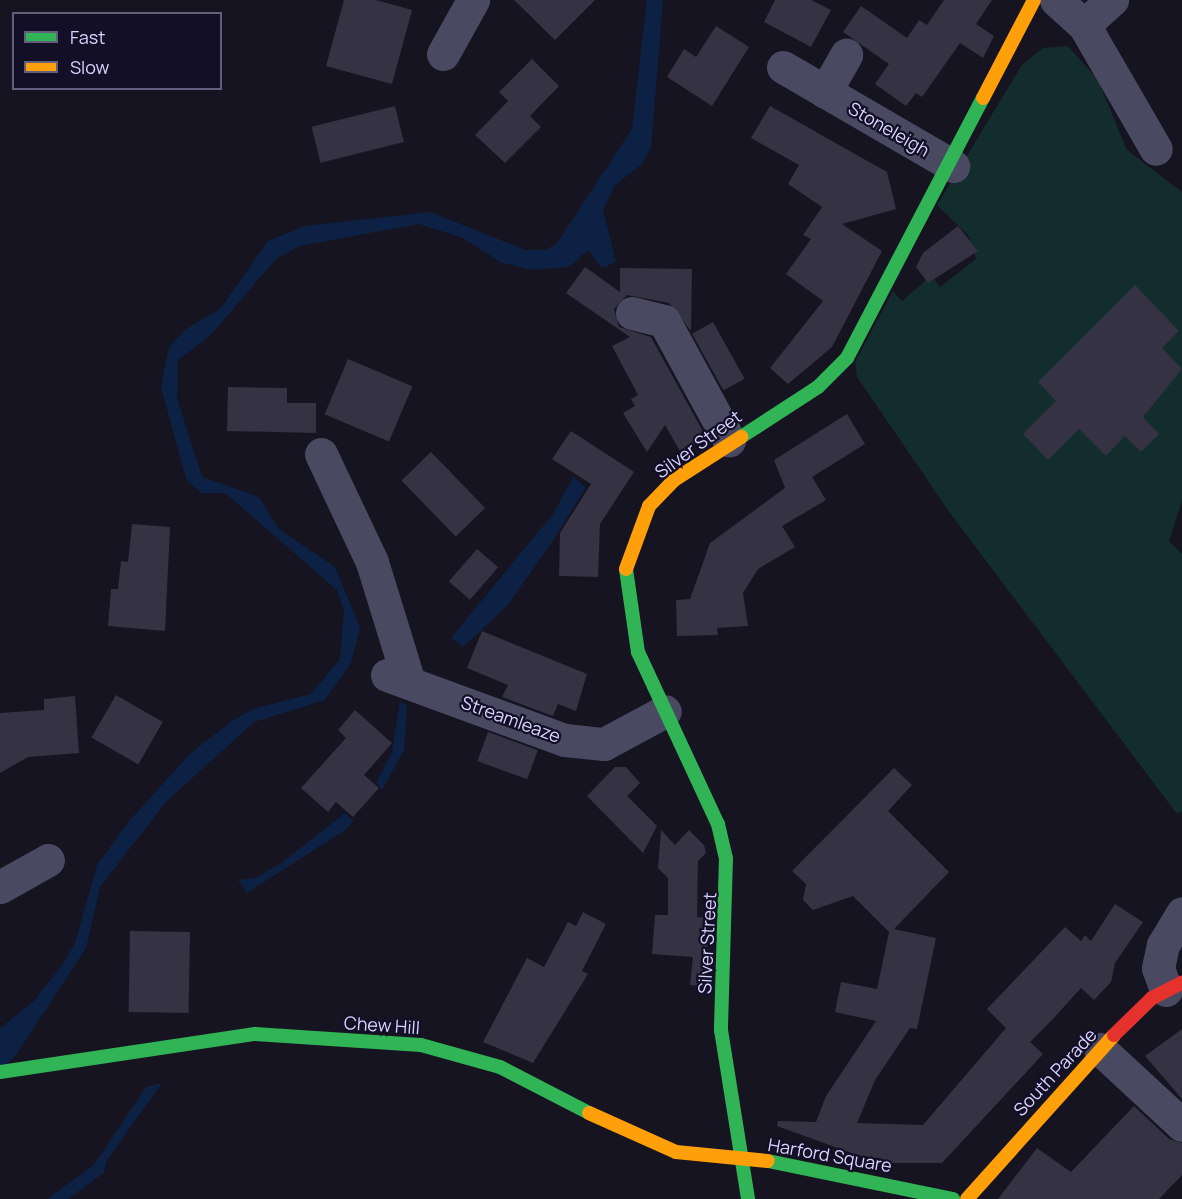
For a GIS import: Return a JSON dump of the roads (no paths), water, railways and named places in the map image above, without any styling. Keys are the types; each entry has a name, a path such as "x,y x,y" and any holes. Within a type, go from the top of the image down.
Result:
{"street":[{"path":"442,54 472,0"},
{"name":"Silver Street","path":"741,1160 721,1030 729,892 726,858 718,824 638,652 623,576 649,506 674,480 729,440 818,387 848,358 952,166 1034,0"},
{"path":"1056,0 1084,25 1156,150"},
{"path":"1084,25 1112,0"},
{"path":"825,92 846,55"},
{"name":"Stoneleigh","path":"783,67 952,166"},
{"path":"632,312 664,321 729,440"},
{"name":"Streamleaze","path":"321,454 372,562 398,679 565,740 604,744 665,711"},
{"path":"2,880 48,860"},
{"path":"1174,986 1158,968 1163,945 1182,913"},
{"name":"South Parade","path":"967,1199 1100,1049 1174,986"},
{"name":"Chew Hill","path":"0,1072 255,1034 421,1045 500,1067 644,1142 741,1160"},
{"path":"1100,1049 1182,1125"},
{"name":"Harford Square","path":"748,1199 741,1160 789,1163 953,1199"}],"water":[{"path":"647,0 663,0 651,148 641,165 615,185 603,210 616,262 602,268 588,250 569,267 533,270 502,263 463,238 419,224 299,246 275,260 210,336 178,360 177,398 202,477 259,497 279,529 335,567 360,628 351,663 325,700 254,722 166,802 100,887 86,948 16,1055 0,1071 0,1028 33,1002 63,964 75,943 97,865 130,820 191,753 232,721 253,709 311,694 340,659 344,611 337,590 225,493 201,493 186,479 161,387 169,347 186,329 221,308 268,241 305,226 430,212 526,250 546,250 557,243 632,129"},
{"path":"573,477 586,487 554,539 507,606 463,647 451,638 553,514"},
{"path":"400,701 407,706 404,750 382,790 376,783 392,752"},
{"path":"345,813 353,821 345,830 247,893 238,880 256,878 284,861"},
{"path":"162,1083 107,1160 104,1173 68,1199 47,1199 94,1165 146,1087"}]}
